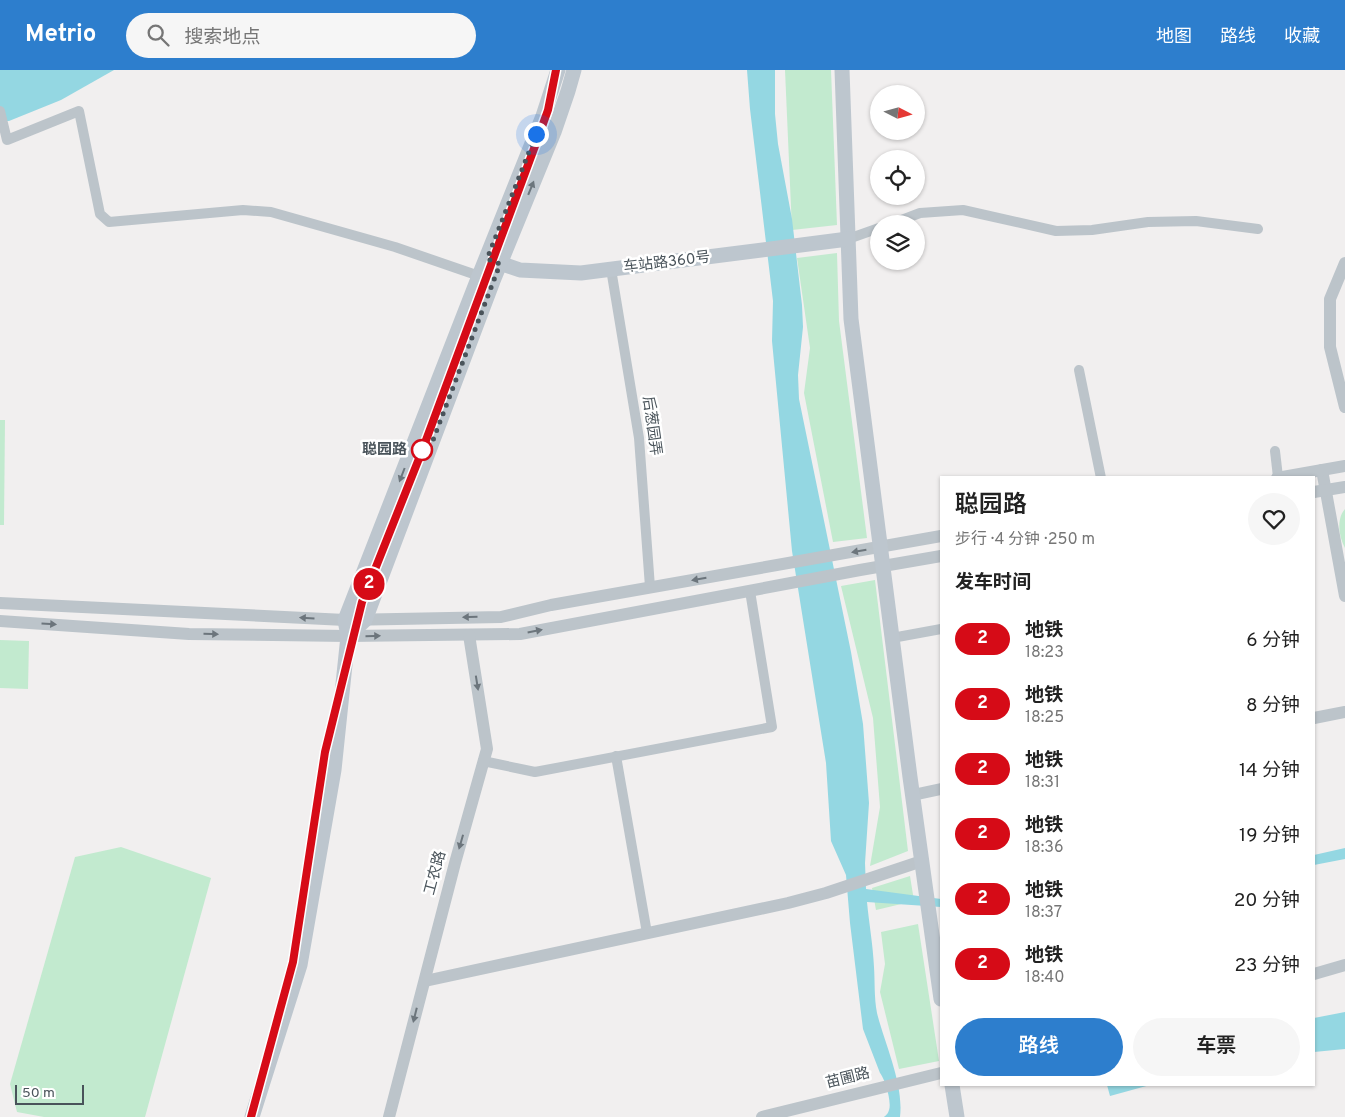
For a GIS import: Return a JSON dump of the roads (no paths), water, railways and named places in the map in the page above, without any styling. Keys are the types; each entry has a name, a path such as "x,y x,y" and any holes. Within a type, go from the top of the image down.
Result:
{"main road":[{"path":"494,261 558,70"},
{"path":"252,1117 300,965 334,770 348,636 345,620 486,279 554,132 574,70"},
{"path":"842,70 851,319 940,991"},
{"name":"车站路360号","path":"494,261 520,270 581,273 848,239"},
{"path":"348,636 365,620 486,279"},
{"path":"952,1086 957,1117"}],"street":[{"path":"0,111 7,140 79,111 100,214 109,222 243,210 271,212 395,247 486,279"},
{"path":"915,215 963,210 1056,231 1092,230 1148,222 1196,221 1258,229"},
{"path":"848,239 870,231"},
{"path":"1345,263 1330,298 1330,347 1345,406"},
{"name":"后葱园弄","path":"611,270 639,438 650,587"},
{"path":"1079,370 1101,476"},
{"path":"1276,451 1278,476"},
{"path":"1284,476 1345,466"},
{"path":"1322,470 1320,491 1345,596"},
{"path":"1320,491 1345,486"},
{"path":"0,602 345,620 501,617 551,605 940,536"},
{"path":"0,621 189,634 348,636 520,634 940,556"},
{"path":"483,761 535,772 772,727 750,591"},
{"path":"892,638 940,629"},
{"name":"工农路","path":"389,1117 455,863 487,749 470,635"},
{"path":"1315,718 1345,712"},
{"path":"616,756 647,933"},
{"path":"913,795 940,789"},
{"path":"425,981 788,903 841,888 922,861"},
{"path":"1315,974 1345,966"},
{"name":"苗圃路","path":"762,1117 940,1073"}],"water":[{"path":"0,70 114,70 61,100 9,121 0,121"},
{"path":"747,70 775,70 775,114 778,144 792,219 802,305 803,327 798,375 799,399 851,652 863,724 869,803 865,863 866,889 940,899 940,907 867,902 876,1007 897,1078 900,1117 884,1117 888,1113 890,1106 889,1096 863,1029 846,875 831,841 826,763 792,551 772,341 773,301"},
{"path":"1345,848 1345,859 1315,865 1315,855"},
{"path":"1345,1012 1345,1049 1315,1052 1315,1018"},
{"path":"1107,1086 1146,1086 1110,1096"}],"metro line":[{"name":"2","path":"251,1117 293,962 325,752 362,602 422,451 535,146 548,110 556,70"}],"place":[{"name":"聪园路","path":"422,450"}]}
